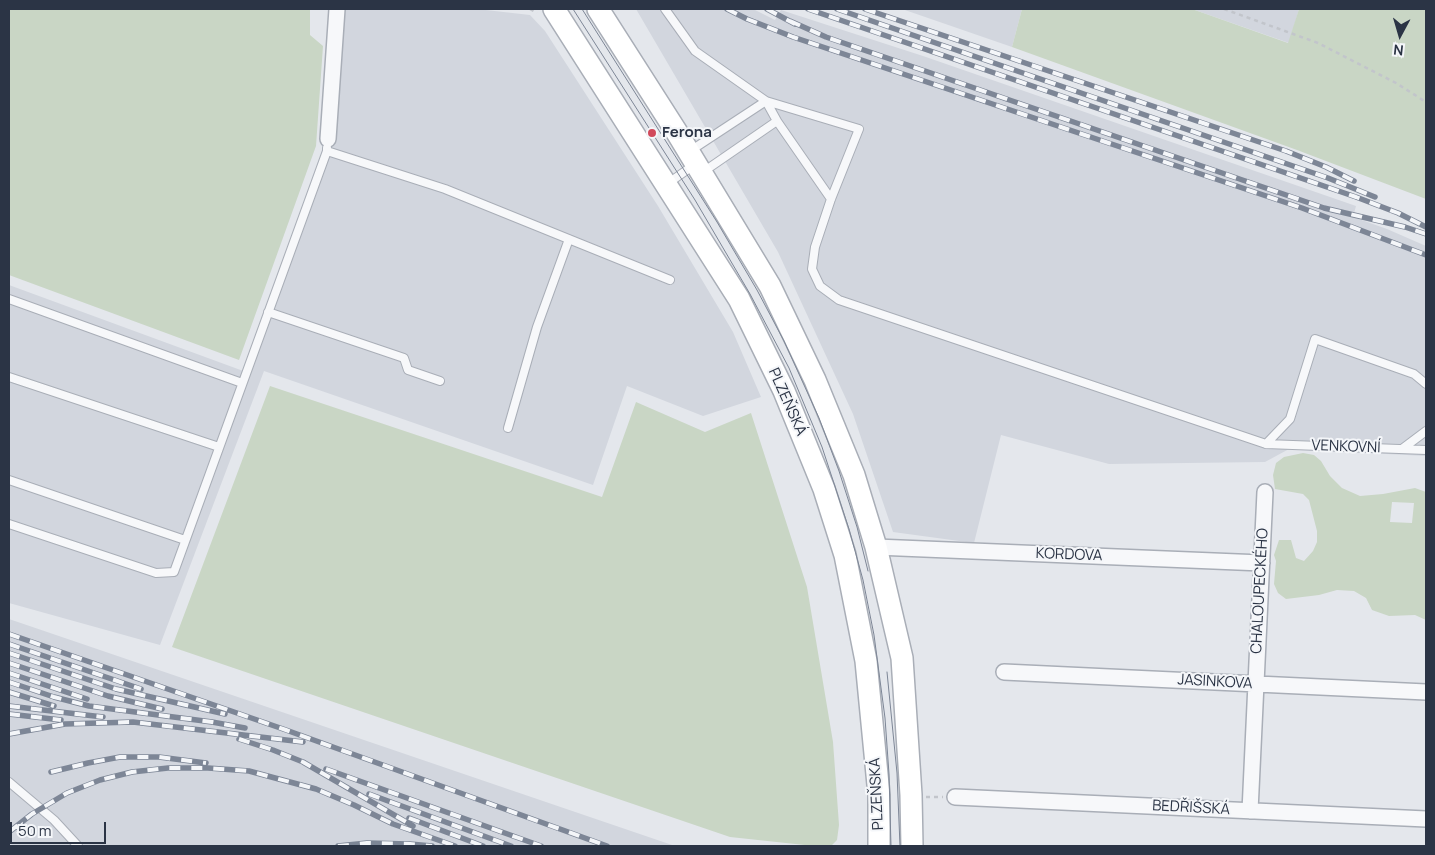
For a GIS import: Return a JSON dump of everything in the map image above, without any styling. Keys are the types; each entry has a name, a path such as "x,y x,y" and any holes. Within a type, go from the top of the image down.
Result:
{"main road":[{"name":"PLZEŇSKÁ","path":"554,9 739,299 784,391 824,489 844,555 866,661 879,795 879,846"},
{"path":"598,9 770,286 815,380 854,475 876,547 902,658 912,796 912,846"}],"street":[{"path":"328,145 337,9"},
{"name":"CHALOUPECKÉHO","path":"1250,811 1265,492"},
{"name":"KORDOVA","path":"876,547 1262,563"},
{"name":"JASINKOVA","path":"1004,672 1426,692"},
{"name":"BEDŘIŠSKÁ","path":"955,797 1426,819"}],"lane":[{"path":"664,9 694,51 766,101 777,121 831,199"},
{"path":"667,184 695,163 766,101"},
{"name":"VENKOVNÍ","path":"766,101 859,129 831,199 815,247 812,269 820,286 839,300 1266,444 1426,450"},
{"path":"695,163 777,121"},
{"path":"9,524 156,573 174,572 328,145 445,189 670,280"},
{"path":"508,428 537,327 569,239"},
{"path":"9,299 242,383"},
{"path":"268,312 404,358 408,370 440,381"},
{"path":"1266,444 1290,419 1315,339 1414,374 1426,384"},
{"path":"9,377 219,447"},
{"path":"1402,449 1426,431"},
{"path":"9,480 185,540"},
{"path":"9,782 54,820 78,846"}],"path":[{"path":"1224,9 1318,43 1396,83 1426,102"},
{"path":"921,797 955,797"}],"shaded area":[{"path":"337,9 477,9 530,15 545,31 658,206 733,332 761,397 703,416 627,386 593,485 264,371 160,645 9,603 9,285 246,372 322,164"},
{"name":"Ferona","path":"636,9 753,9 775,20 781,10 923,56 1356,206 1353,217 1426,246 1426,456 1289,449 1265,462 1109,464 1001,435 974,543 893,532 853,414 778,252"},
{"path":"902,9 1022,9 1012,47"},
{"path":"1192,9 1299,9 1289,43"},
{"path":"9,619 675,846 9,846"}],"green space":[{"path":"9,9 310,10 310,35 323,46 316,146 239,360 9,275"},
{"path":"1022,9 1192,9 1288,43 1299,9 1426,9 1426,199 1297,150 1012,47"},
{"path":"270,386 602,497 636,402 705,432 751,413 807,587 833,742 839,825 837,840 831,846 814,846 730,837 172,647"},
{"path":"1303,453 1314,455 1342,488 1360,496 1415,488 1426,492 1426,620 1415,615 1389,616 1372,610 1366,598 1354,591 1337,590 1319,595 1286,599 1278,593 1274,584 1276,561 1274,555 1279,540 1291,540 1296,558 1304,561 1313,551 1317,542 1317,531 1309,500 1303,494 1275,489 1273,475 1276,463 1284,457","holes":["1392,502 1414,503 1412,523 1390,522"]}],"tram line":[{"path":"573,9 695,200 750,294 789,368 822,447 849,529 863,580 874,635 885,718 891,846"},
{"path":"582,9 717,222 784,341 819,418 839,471 857,527 868,571"},
{"path":"887,672 897,773 900,846"}],"railway":[{"path":"727,9 793,37 1302,208 1426,255"},
{"path":"767,9 795,24"},
{"path":"808,9 1356,197 1398,213 1426,227"},
{"path":"837,9 1328,178 1375,197"},
{"path":"865,9 1286,151 1326,167 1354,181"},
{"path":"790,21 826,37 1324,208 1405,227 1426,234"},
{"path":"9,634 286,730 607,846"},
{"path":"9,644 141,689"},
{"path":"9,653 116,689 225,714"},
{"path":"9,663 108,696 162,709"},
{"path":"9,673 87,699"},
{"path":"9,682 89,706 245,728"},
{"path":"9,692 54,706"},
{"path":"9,706 103,717"},
{"path":"9,714 61,720"},
{"path":"9,734 65,724 133,722 303,742"},
{"path":"239,739 303,762 413,826"},
{"path":"51,772 120,757 159,757 206,763"},
{"path":"9,832 32,814 67,793 100,780 132,772 168,768 208,768 249,771 316,789 393,824 455,846"},
{"path":"326,769 541,846"},
{"path":"369,794 511,846"},
{"path":"409,818 483,846"},
{"path":"338,846 367,843 432,846"}],"place":[{"name":"Ferona","path":"652,133"}]}
